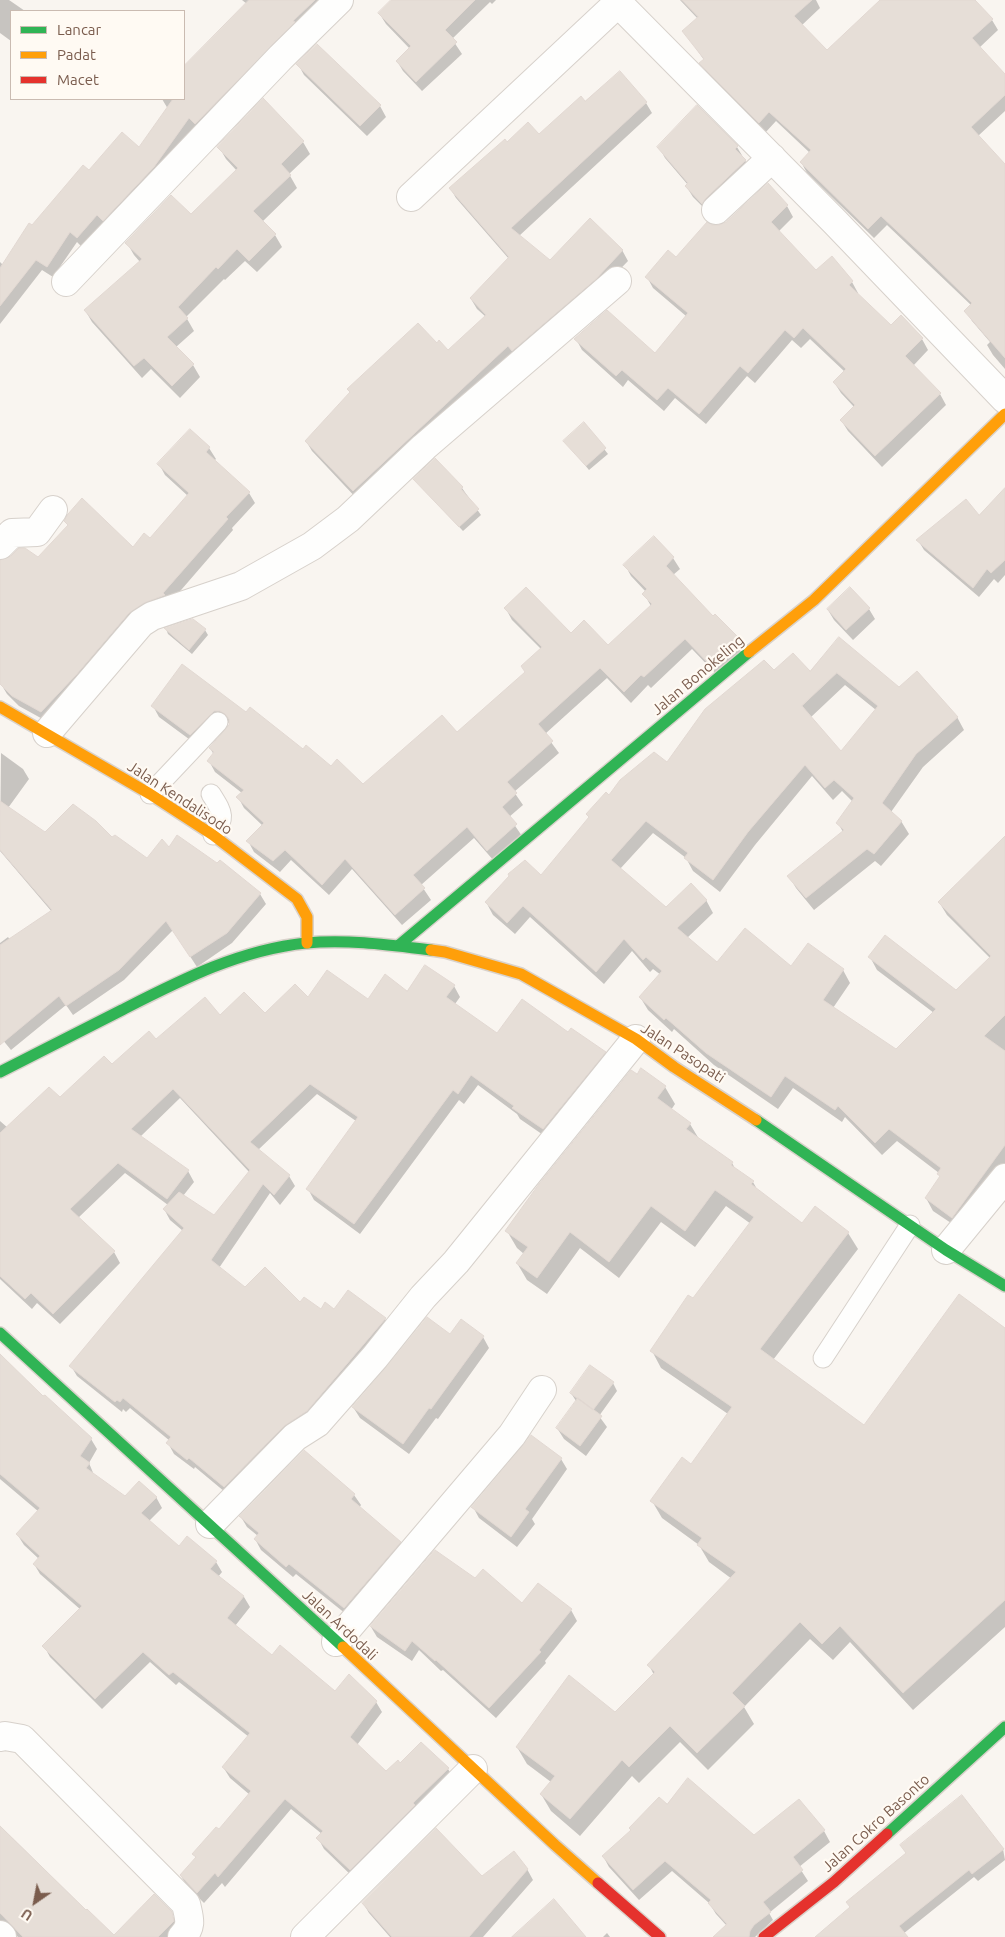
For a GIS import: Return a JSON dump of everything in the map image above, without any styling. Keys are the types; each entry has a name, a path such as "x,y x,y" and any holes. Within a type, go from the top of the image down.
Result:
{"street":[{"path":"66,282 281,56 339,0"},
{"path":"411,197 617,2 772,158 1005,399"},
{"path":"716,210 772,158"},
{"path":"47,733 141,623 152,616 241,586 312,546 348,519 424,447 617,281"},
{"name":"Jalan Bonokeling","path":"398,946 706,687 814,600 1005,414"},
{"path":"0,545 12,533 37,532 53,510"},
{"name":"Jalan Kendalisodo","path":"0,707 150,794 213,836 297,899 307,917 307,943"},
{"name":"Jalan Pasopati","path":"0,1072 186,977 220,963 268,950 307,943 374,943 445,952 522,974 636,1039 946,1250 1005,1286"},
{"path":"210,1524 295,1437 317,1423 375,1357 423,1297 456,1262 636,1039"},
{"path":"946,1250 1005,1178"},
{"name":"Jalan Ardodali","path":"0,1333 210,1524 555,1845 660,1937"},
{"path":"336,1642 512,1435 542,1390"},
{"name":"Jalan Cokro Basonto","path":"764,1937 834,1882 1005,1727"},
{"path":"0,1738 5,1736 22,1739 186,1904 189,1920 188,1931 182,1937"},
{"path":"305,1937 474,1769"}],"lane":[{"path":"150,794 218,722"},
{"path":"211,794 221,811 222,817 221,825 213,836"},
{"path":"823,1358 910,1225"}],"building":[{"path":"249,0 315,0 195,124 189,118 154,167 103,221 97,215 77,238 70,232 47,267 36,260 0,306 0,268 29,223 32,225 83,165 89,170 122,132 139,147 172,100 185,100 185,65"},
{"path":"391,0 475,0 445,30 457,42 416,82 396,61 411,46 378,13"},
{"path":"682,0 812,0 794,16 827,50 880,0 975,0 993,19 972,38 1005,74 1005,95 971,127 1005,164 1005,358 964,311 972,303 925,257 881,216 868,229 800,162 811,150 769,112 759,123 699,63 704,59 682,31 698,17"},
{"path":"317,44 381,105 360,126 296,64"},
{"path":"620,71 647,102 511,228 550,260 590,218 623,250 596,279 512,351 508,346 353,491 305,441 350,392 347,389 418,323 437,343 439,340 448,350 486,315 470,298 509,257 449,188 505,139 507,142 528,122 539,134 581,96 585,101"},
{"path":"263,98 304,141 281,164 291,175 253,211 276,234 249,261 237,249 218,269 216,267 178,307 188,318 167,337 194,364 172,386 144,358 134,366 84,310 142,259 125,243 171,195 191,214 238,168 217,147"},
{"path":"697,105 738,146 735,149 746,160 702,204 685,186 688,183 657,147"},
{"path":"768,183 788,205 771,222 816,270 832,256 853,281 849,285 891,325 901,315 923,338 905,356 941,393 875,456 840,420 855,405 833,382 846,369 803,328 794,338 785,330 748,373 740,366 699,414 668,388 657,400 622,370 616,376 574,339 607,310 655,353 688,313 645,277 668,250 676,257 707,222 712,225 719,225 726,222"},
{"path":"584,422 606,448 586,466 563,441"},
{"path":"190,429 210,447 206,452 250,492 226,517 228,519 163,593 165,595 144,603 129,613 76,675 41,712 12,696 0,684 0,560 11,556 19,548 25,548 38,557 68,525 64,521 82,498 133,547 144,533 150,538 189,493 157,464"},
{"path":"435,458 463,487 461,489 479,509 459,527 413,479"},
{"path":"1005,488 1005,560 991,573 987,569 973,588 916,540 966,499 979,515"},
{"path":"654,536 674,557 666,566 713,616 715,614 740,639 709,664 685,639 644,677 641,675 624,692 600,668 538,724 553,741 507,782 517,793 502,807 517,824 487,851 467,827 413,875 425,888 395,915 345,859 322,885 285,850 273,861 246,841 264,823 236,797 244,790 207,761 214,752 209,748 229,725 229,719 225,714 220,711 214,711 190,735 151,706 182,664 246,712 250,707 303,749 306,745 331,766 337,759 363,784 442,715 457,732 525,672 521,666 542,647 504,608 526,587 571,633 584,620 608,645 652,604 642,594 647,589 623,565"},
{"path":"850,587 870,608 846,630 827,609"},
{"path":"193,619 206,629 189,650 164,628"},
{"path":"839,637 899,687 917,671 958,717 916,754 882,803 902,821 874,854 867,849 806,898 787,876 844,830 836,823 854,798 834,780 825,788 805,765 748,832 713,880 684,858 688,853 646,821 611,860 666,907 691,883 707,900 677,928 717,962 745,928 791,966 808,943 844,969 823,1000 896,1049 936,1009 868,957 885,935 956,990 991,956 938,902 1005,836 1005,1015 984,1036 1005,1051 1005,1145 952,1218 925,1198 940,1176 937,1174 941,1168 889,1129 875,1143 838,1106 835,1110 785,1076 771,1097 706,1053 666,1018 664,1020 639,997 662,971 646,957 643,960 624,939 596,972 523,906 507,923 485,902 509,876 508,874 525,860 541,875 589,817 586,814 606,792 609,795 620,780 654,752 667,762 705,709 764,660 774,670 793,653 810,671","holes":["837,673 878,706 841,751 802,706"]},
{"path":"0,801 45,832 73,804 96,821 112,837 115,835 147,858 162,839 169,847 177,835 217,863 220,860 261,893 227,933 190,957 166,921 119,970 66,1006 59,996 0,1045 0,945 52,910 0,850"},
{"path":"425,965 455,985 446,997 497,1033 522,999 568,1032 571,1028 606,1052 543,1129 512,1108 514,1106 471,1075 458,1094 453,1090 354,1224 306,1189 358,1117 310,1084 250,1142 290,1175 274,1195 263,1184 211,1260 245,1287 265,1267 300,1302 304,1297 321,1309 325,1302 334,1309 348,1290 386,1318 307,1411 284,1426 224,1487 189,1458 187,1460 166,1443 171,1437 123,1398 120,1402 117,1400 115,1402 69,1366 184,1228 163,1209 179,1192 214,1215 250,1170 173,1089 131,1129 189,1170 167,1199 118,1163 70,1209 115,1251 53,1314 31,1293 25,1299 0,1276 0,1133 49,1087 60,1097 104,1056 112,1064 149,1031 156,1039 205,997 220,1015 244,992 265,1013 295,984 308,997 327,970 368,999 385,974 407,991"},
{"path":"641,1068 666,1086 657,1098 691,1123 686,1129 733,1162 731,1165 754,1181 751,1184 802,1223 815,1206 849,1232 760,1349 864,1425 959,1294 1005,1328 1005,1600 903,1693 840,1626 822,1644 800,1622 732,1693 745,1706 697,1753 670,1726 629,1767 622,1760 570,1819 540,1794 555,1776 516,1747 569,1675 615,1712 655,1672 647,1665 736,1572 697,1545 702,1538 650,1501 682,1457 691,1464 732,1407 650,1351 688,1295 693,1298 754,1217 715,1190 685,1231 651,1206 609,1262 570,1232 537,1278 516,1263 528,1247 505,1231 539,1184 631,1070 637,1074"},
{"path":"427,1317 450,1334 461,1319 484,1336 403,1444 352,1407"},
{"path":"0,1354 43,1396 45,1395 92,1438 80,1456 90,1463 86,1468 125,1496 139,1481 157,1497 141,1513 179,1546 187,1536 217,1561 210,1569 244,1596 227,1618 272,1655 280,1645 335,1691 349,1674 377,1701 350,1737 386,1771 398,1760 400,1763 421,1742 449,1768 350,1870 316,1838 323,1831 285,1799 218,1877 215,1873 197,1893 180,1875 196,1857 192,1854 216,1827 219,1829 251,1791 222,1767 250,1733 173,1672 169,1675 143,1652 95,1699 42,1646 82,1606 33,1564 40,1556 16,1534 40,1508 0,1474"},
{"path":"590,1365 614,1382 593,1410 570,1393"},
{"path":"578,1398 602,1416 580,1446 556,1428"},
{"path":"531,1435 562,1458 525,1509 529,1512 511,1537 471,1507"},
{"path":"304,1450 355,1494 351,1499 401,1542 344,1608 289,1564 286,1567 254,1539 259,1533 239,1516"},
{"path":"435,1550 475,1578 483,1569 522,1603 538,1583 572,1609 539,1650 541,1652 489,1708 412,1641 405,1651 370,1626"},
{"path":"688,1778 754,1835 799,1799 825,1830 793,1857 803,1870 763,1902 771,1912 754,1925 749,1937 713,1937 727,1924 708,1903 711,1900 665,1861 633,1890 602,1856 631,1830 629,1828 659,1797 667,1804"},
{"path":"962,1795 1004,1849 972,1874 969,1870 899,1926 908,1937 815,1937 850,1907 846,1902 906,1853 900,1845"},
{"path":"0,1826 114,1935 154,1894 172,1912 174,1921 158,1937 23,1937 0,1913"},
{"path":"436,1828 482,1876 514,1851 528,1869 469,1937 392,1937 362,1903"},
{"path":"554,1899 586,1937 512,1937"}],"traffic: fast":[{"path":"398,946 749,652"},
{"path":"0,1072 188,977 257,952 322,942 369,943 431,950"},
{"path":"756,1120 946,1250 1005,1286"},
{"path":"0,1333 343,1647"},
{"path":"887,1834 1005,1727"}],"traffic: slow":[{"path":"749,652 814,600 1005,414"},
{"path":"0,707 150,794 213,835 297,899 307,917 307,943"},
{"path":"431,950 445,952 521,974 636,1039 674,1067 756,1120"},
{"path":"343,1647 598,1883"}],"traffic: jam":[{"path":"764,1937 834,1882 887,1834"},
{"path":"598,1883 660,1937"}]}
